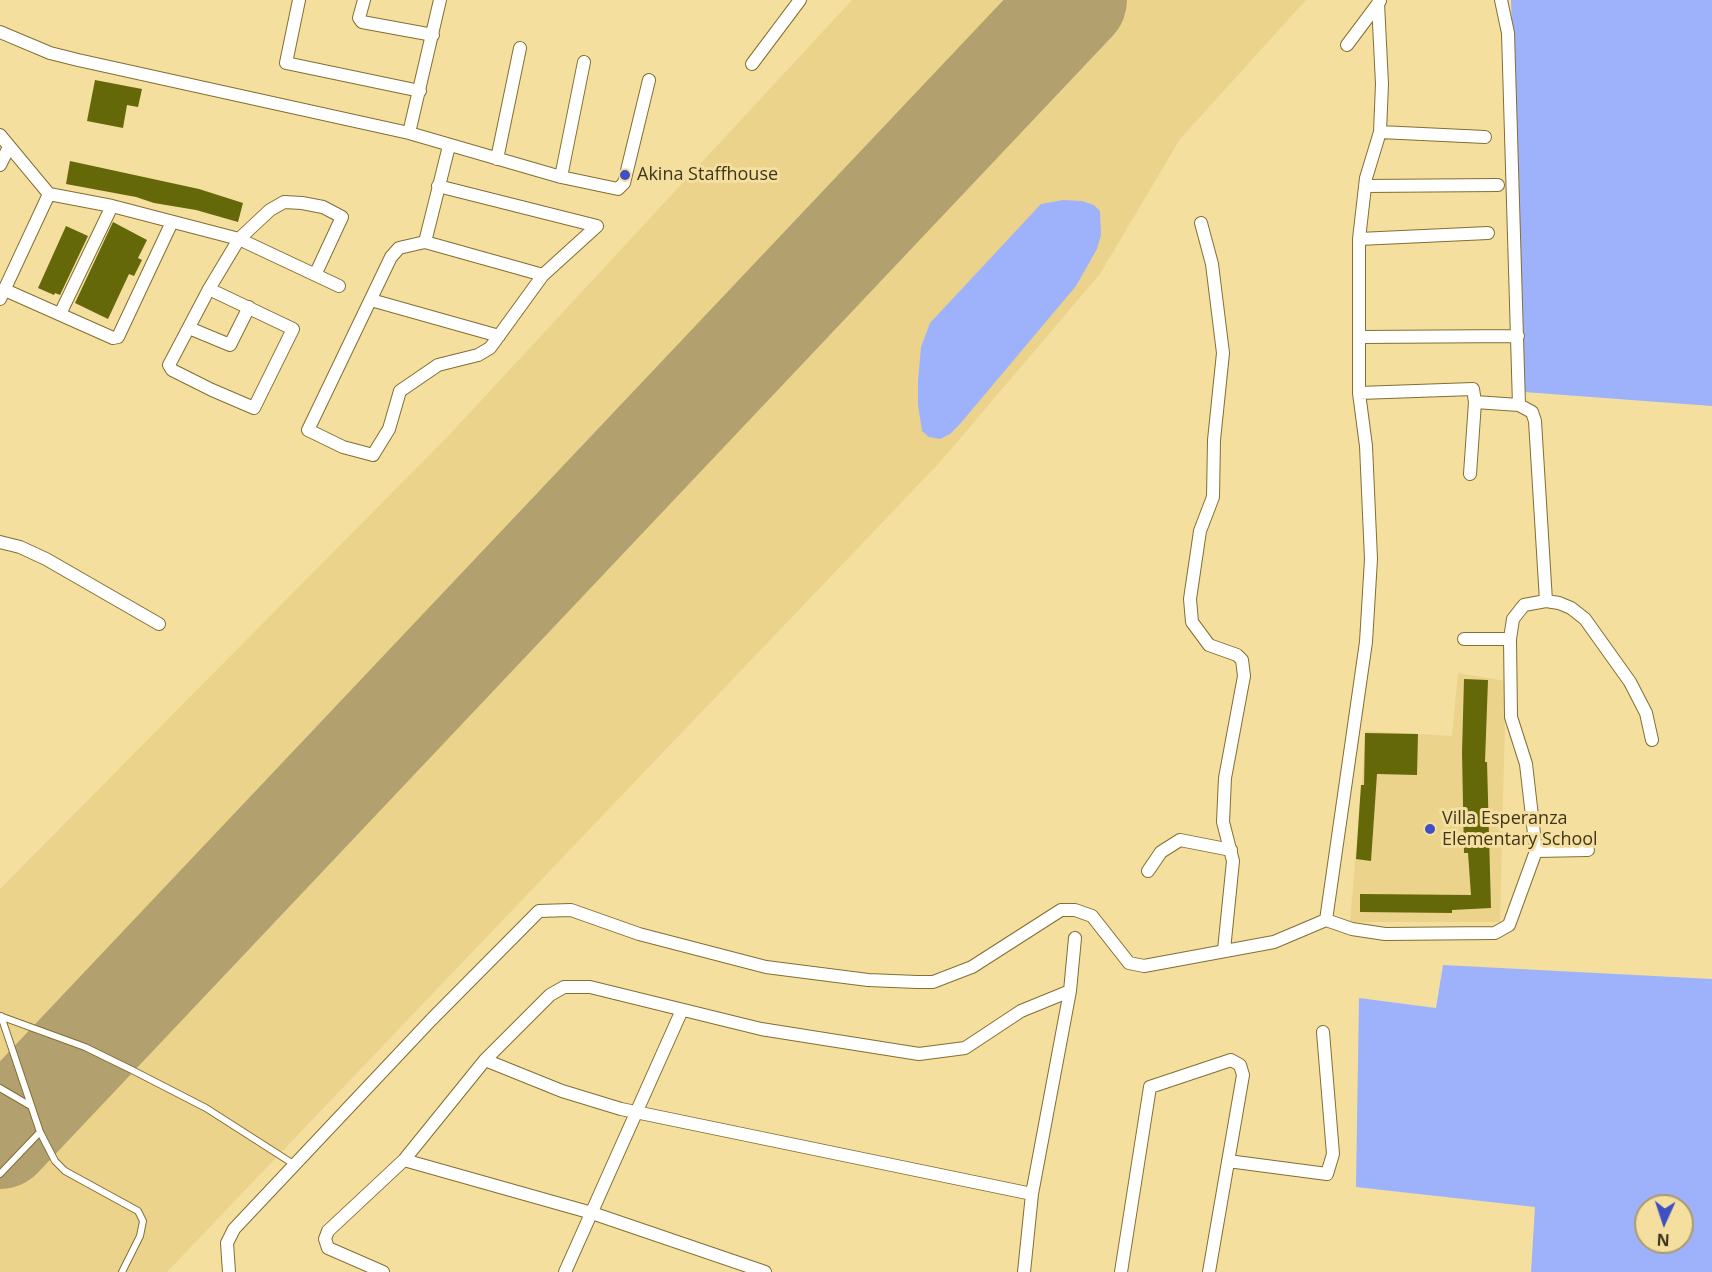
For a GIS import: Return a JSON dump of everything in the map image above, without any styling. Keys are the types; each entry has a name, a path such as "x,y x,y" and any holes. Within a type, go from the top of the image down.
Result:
{"street":[{"path":"299,0 286,63 420,92"},
{"path":"364,0 359,18 362,22 432,35"},
{"path":"409,133 440,0"},
{"path":"752,63 800,0"},
{"path":"1501,0 1508,33 1519,405"},
{"path":"1347,45 1379,1"},
{"path":"1326,920 1368,618 1371,559 1366,446 1359,393 1359,239 1365,186 1380,132 1382,84 1379,1"},
{"path":"0,32 50,53 409,133 561,177 618,189 622,186 649,80"},
{"path":"497,159 520,48"},
{"path":"561,177 584,62"},
{"path":"1380,132 1485,137"},
{"path":"0,135 49,194 112,206 239,239 316,273 339,286"},
{"path":"425,242 449,146"},
{"path":"0,165 9,147"},
{"path":"1365,186 1498,185"},
{"path":"438,186 597,226 543,275 485,352 438,365 400,391 389,429 373,455 354,452 308,430 386,265 399,248 425,242 543,275"},
{"path":"49,194 2,294 60,314 113,338 118,337 172,222"},
{"path":"209,289 292,328 293,331 254,408 212,390 170,367 209,289 239,239 270,210 284,202 302,203 332,210 343,219 316,273"},
{"path":"60,314 112,206"},
{"path":"1201,223 1212,264 1223,353 1216,412 1213,496 1200,531 1190,599 1192,622 1203,640 1237,655 1244,666 1233,744 1225,778 1223,822 1233,861 1224,950"},
{"path":"1359,239 1488,233"},
{"path":"371,300 499,336"},
{"path":"189,328 230,345 249,307"},
{"path":"1360,337 1518,336"},
{"path":"1359,393 1473,389 1470,474"},
{"path":"1474,402 1519,405 1532,412 1535,421 1546,601"},
{"path":"0,542 20,547 46,559 159,624"},
{"path":"229,1272 226,1251 230,1235 430,1020 539,912 549,909 572,910 639,934 755,964 888,981 933,982 972,967 1061,910 1075,910 1092,916 1129,963 1137,966 1157,965 1274,942 1326,920 1352,929 1385,934 1495,933 1509,925 1536,851 1526,764 1511,717 1510,639 1513,618 1524,605 1546,601 1571,608 1585,619 1630,682 1646,713 1652,740"},
{"path":"1464,639 1510,639"},
{"path":"1148,871 1161,852 1180,840 1231,850"},
{"path":"1536,851 1588,850"},
{"path":"1024,1272 1032,1194 1070,991 1075,938"},
{"path":"383,1272 328,1248 325,1239 328,1231 404,1160 485,1060 550,995 564,987 590,987 760,1029 920,1054 965,1048 1021,1011 1070,991"},
{"path":"565,1272 682,1010"},
{"path":"1228,1161 1327,1174 1333,1154 1323,1032"},
{"path":"485,1060 562,1091 638,1112 1032,1194"},
{"path":"1122,1272 1150,1087 1231,1060 1240,1065 1243,1075 1209,1272"},
{"path":"404,1160 592,1213 765,1272"}],"lane":[{"path":"0,1016 85,1047 169,1088 274,1149 295,1165"},
{"path":"0,1016 40,1132 55,1161 65,1171 138,1211 143,1221 140,1236 122,1272"},
{"path":"0,1088 30,1105"},
{"path":"0,1174 40,1132"}],"shaded area":[{"path":"852,0 1306,0 1180,139 1100,274 940,462 167,1272 0,1272 0,889 451,433"},
{"name":"Villa Esperanza Elementary School","path":"1458,673 1506,681 1500,922 1350,922 1366,731 1452,736"}],"water":[{"path":"1511,0 1712,0 1712,406 1524,392"},
{"path":"1063,200 1082,201 1094,205 1100,211 1101,235 1097,249 1076,286 960,424 950,434 940,439 929,437 922,431 918,405 918,381 921,347 930,323 1041,204"},
{"path":"1443,965 1712,979 1712,1272 1531,1272 1535,1207 1356,1187 1359,998 1436,1008"}],"building":[{"path":"95,80 142,89 138,107 127,105 123,128 87,121"},
{"path":"70,161 199,189 243,203 238,222 196,210 66,184"},
{"path":"113,222 147,240 138,258 142,260 134,276 129,274 108,319 75,303"},
{"path":"66,226 88,236 60,295 55,293 54,295 38,288"},
{"path":"1464,679 1488,680 1485,762 1487,762 1491,908 1452,910 1452,913 1360,912 1360,894 1471,895 1468,853 1464,853 1462,753"},
{"path":"1365,733 1418,734 1417,775 1377,774 1371,861 1356,859 1361,785 1364,785"}],"taxiway":[{"path":"1011,42 1024,45 1034,54 1037,69 1034,76 1029,82 981,99 999,48 1011,42"}],"runway":[{"path":"0,1137 1075,0"}],"place":[{"name":"Akina Staffhouse","path":"625,175"},
{"name":"Villa Esperanza Elementary School","path":"1430,829"}]}
